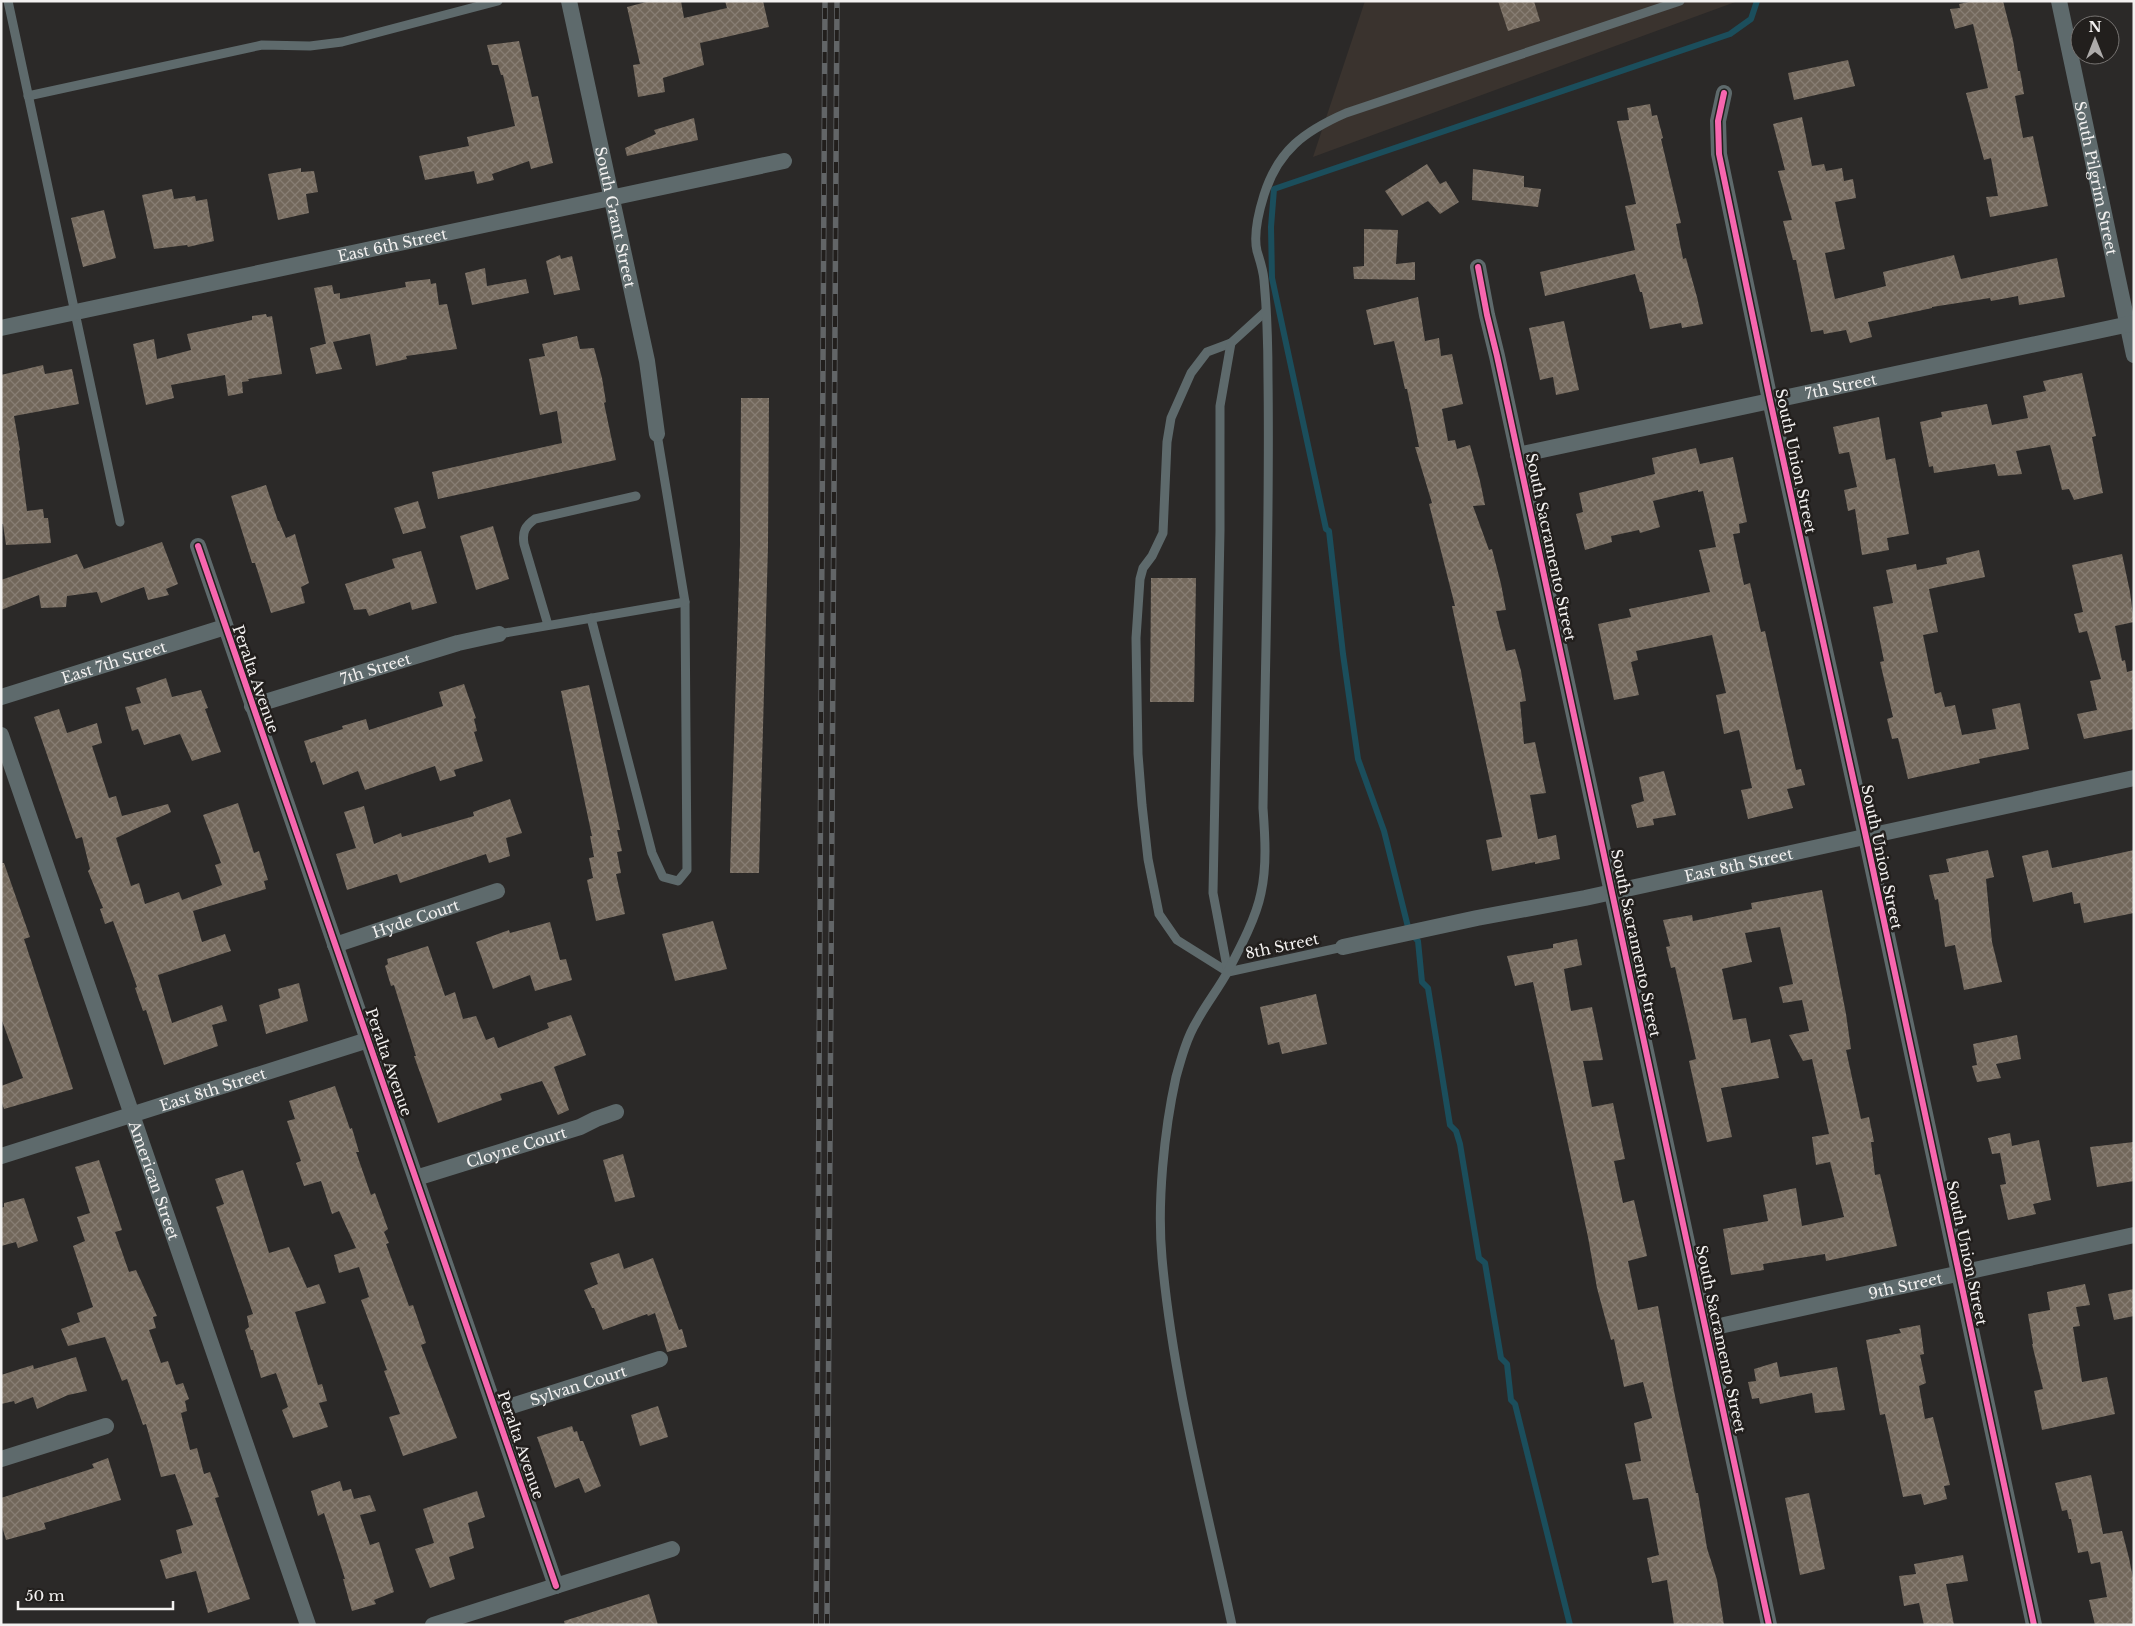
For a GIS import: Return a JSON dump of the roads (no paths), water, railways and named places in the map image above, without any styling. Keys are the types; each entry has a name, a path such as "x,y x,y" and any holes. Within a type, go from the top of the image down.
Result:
{"street":[{"name":"South Grant Street","path":"569,1 647,361 657,434"},
{"name":"South Pilgrim Street","path":"2059,1 2130,323 2134,355"},
{"name":"South Union Street","path":"1724,93 1718,121 1719,154 1770,400 1866,837 2034,1625"},
{"name":"East 6th Street","path":"1,328 784,161"},
{"name":"South Sacramento Street","path":"1478,267 1769,1625"},
{"name":"7th Street","path":"1518,455 2130,323"},
{"name":"Peralta Avenue","path":"198,546 556,1586"},
{"name":"East 7th Street","path":"1,697 225,627"},
{"name":"7th Street","path":"252,706 458,643 499,634"},
{"name":"American Street","path":"1,735 308,1625"},
{"name":"East 8th Street","path":"1343,947 1613,892 2134,778"},
{"name":"Hyde Court","path":"335,945 497,891"},
{"name":"East 8th Street","path":"1,1156 368,1040"},
{"name":"Cloyne Court","path":"416,1178 580,1127 616,1112"},
{"name":"9th Street","path":"1706,1329 2134,1235"},
{"name":"Sylvan Court","path":"496,1411 660,1359"},
{"path":"1,1459 106,1426"},
{"path":"433,1625 672,1549"}],"lane":[{"path":"8,1 120,522"},
{"path":"28,96 262,45 310,46 342,42 498,1"},
{"path":"1232,1625 1174,1353 1162,1257 1161,1197 1168,1122 1177,1076 1196,1023 1228,972 1262,892 1265,848 1263,808 1268,377 1264,280 1262,262 1257,249 1257,227 1263,197 1278,164 1290,148 1316,126 1346,113 1680,1"},
{"path":"1228,972 1177,940 1159,914 1148,859 1142,805 1138,754 1136,638 1140,579 1143,568 1152,556 1163,533 1167,442 1171,418 1191,373 1207,352 1231,343 1265,312"},
{"path":"1228,972 1213,893 1220,540 1220,406 1231,343"},
{"path":"591,618 652,853 663,878 678,881 688,870 685,602 657,434"},
{"path":"548,625 524,544 523,536 527,525 535,518 636,496"},
{"path":"499,634 685,602"},
{"name":"8th Street","path":"1228,972 1343,947"}],"waterway":[{"path":"1570,1625 1515,1404 1511,1400 1507,1364 1501,1358 1485,1263 1479,1258 1460,1144 1456,1131 1450,1125 1428,988 1422,982 1418,941 1409,931 1384,831 1358,759 1343,654 1329,531 1326,529 1272,278 1271,227 1274,189 1730,34 1751,19 1757,1"}],"railway":[{"path":"816,1625 825,1"},
{"path":"827,1625 837,1"}]}
